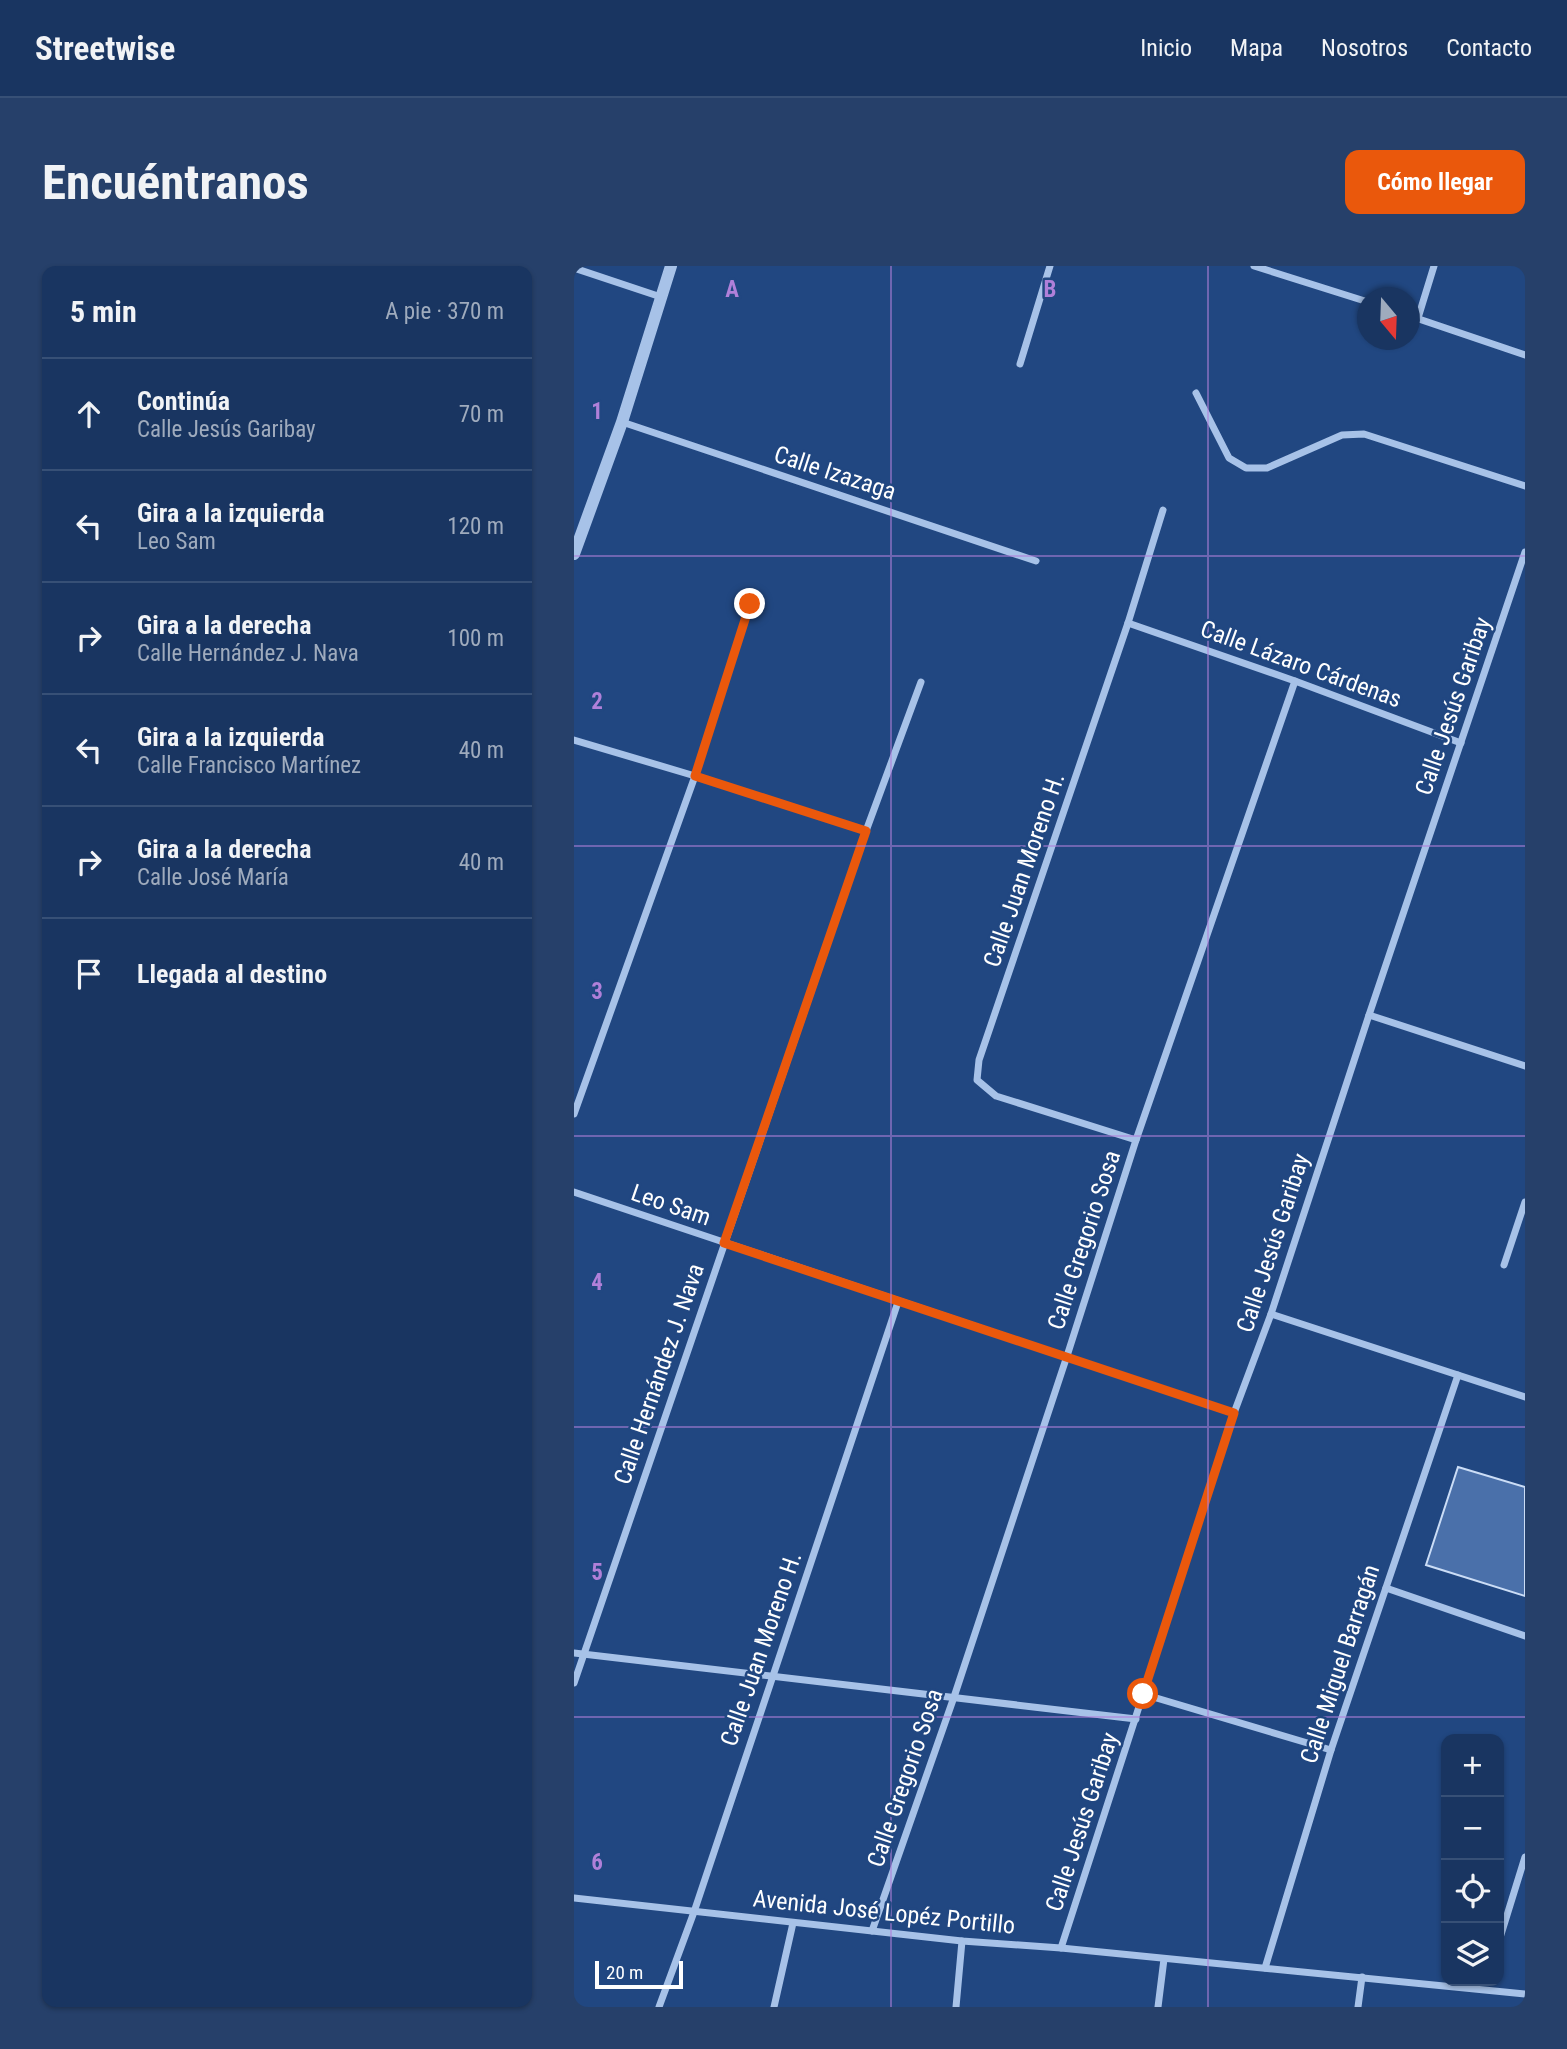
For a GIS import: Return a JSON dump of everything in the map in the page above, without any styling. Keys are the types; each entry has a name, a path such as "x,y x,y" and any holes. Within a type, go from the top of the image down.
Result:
{"street":[{"path":"574,554 622,422 671,266"},
{"path":"1020,364 1050,266"},
{"path":"1254,266 1357,299"},
{"path":"1420,302 1434,266"},
{"path":"574,268 661,297"},
{"path":"1420,319 1525,355"},
{"path":"1196,393 1229,458 1245,468 1266,468 1342,435 1364,435 1525,486"},
{"name":"Calle Izazaga","path":"622,422 1036,561"},
{"name":"Calle Juan Moreno H.","path":"1136,1140 996,1096 977,1080 979,1060 1128,623 1163,510"},
{"name":"Calle Jesús Garibay","path":"1061,1948 1234,1413 1271,1314 1525,552"},
{"path":"574,1114 695,776 750,604"},
{"name":"Calle Lázaro Cárdenas","path":"1128,623 1461,743"},
{"name":"Calle Gregorio Sosa","path":"872,1931 954,1697 1136,1140 1295,681"},
{"name":"Calle Hernández J. Nava","path":"574,1683 866,831 922,682"},
{"path":"574,740 866,831"},
{"path":"1369,1014 1525,1066"},
{"name":"Leo Sam","path":"574,1192 1234,1413"},
{"path":"1504,1265 1525,1202"},
{"name":"Calle Juan Moreno H.","path":"659,2007 694,1912 898,1302"},
{"path":"1271,1314 1525,1397"},
{"name":"Calle Miguel Barragán","path":"1265,1968 1331,1750 1458,1375"},
{"path":"1386,1588 1525,1636"},
{"path":"574,1653 1136,1719"},
{"path":"1143,1694 1331,1750"},
{"path":"1504,1925 1525,1857"},
{"name":"Avenida José Lopéz Portillo","path":"574,1898 962,1941 1061,1948 1525,1994"},
{"path":"774,2007 793,1923"},
{"path":"956,2007 962,1941"},
{"path":"1158,2007 1164,1959"},
{"path":"1358,2007 1362,1978"},
{"path":"1483,1991 1484,1986"}],"building":[{"path":"1458,1467 1525,1487 1525,1596 1426,1565"}],"route":[{"path":"750,604 695,776 866,831 724,1243 1234,1413 1143,1694"}]}
